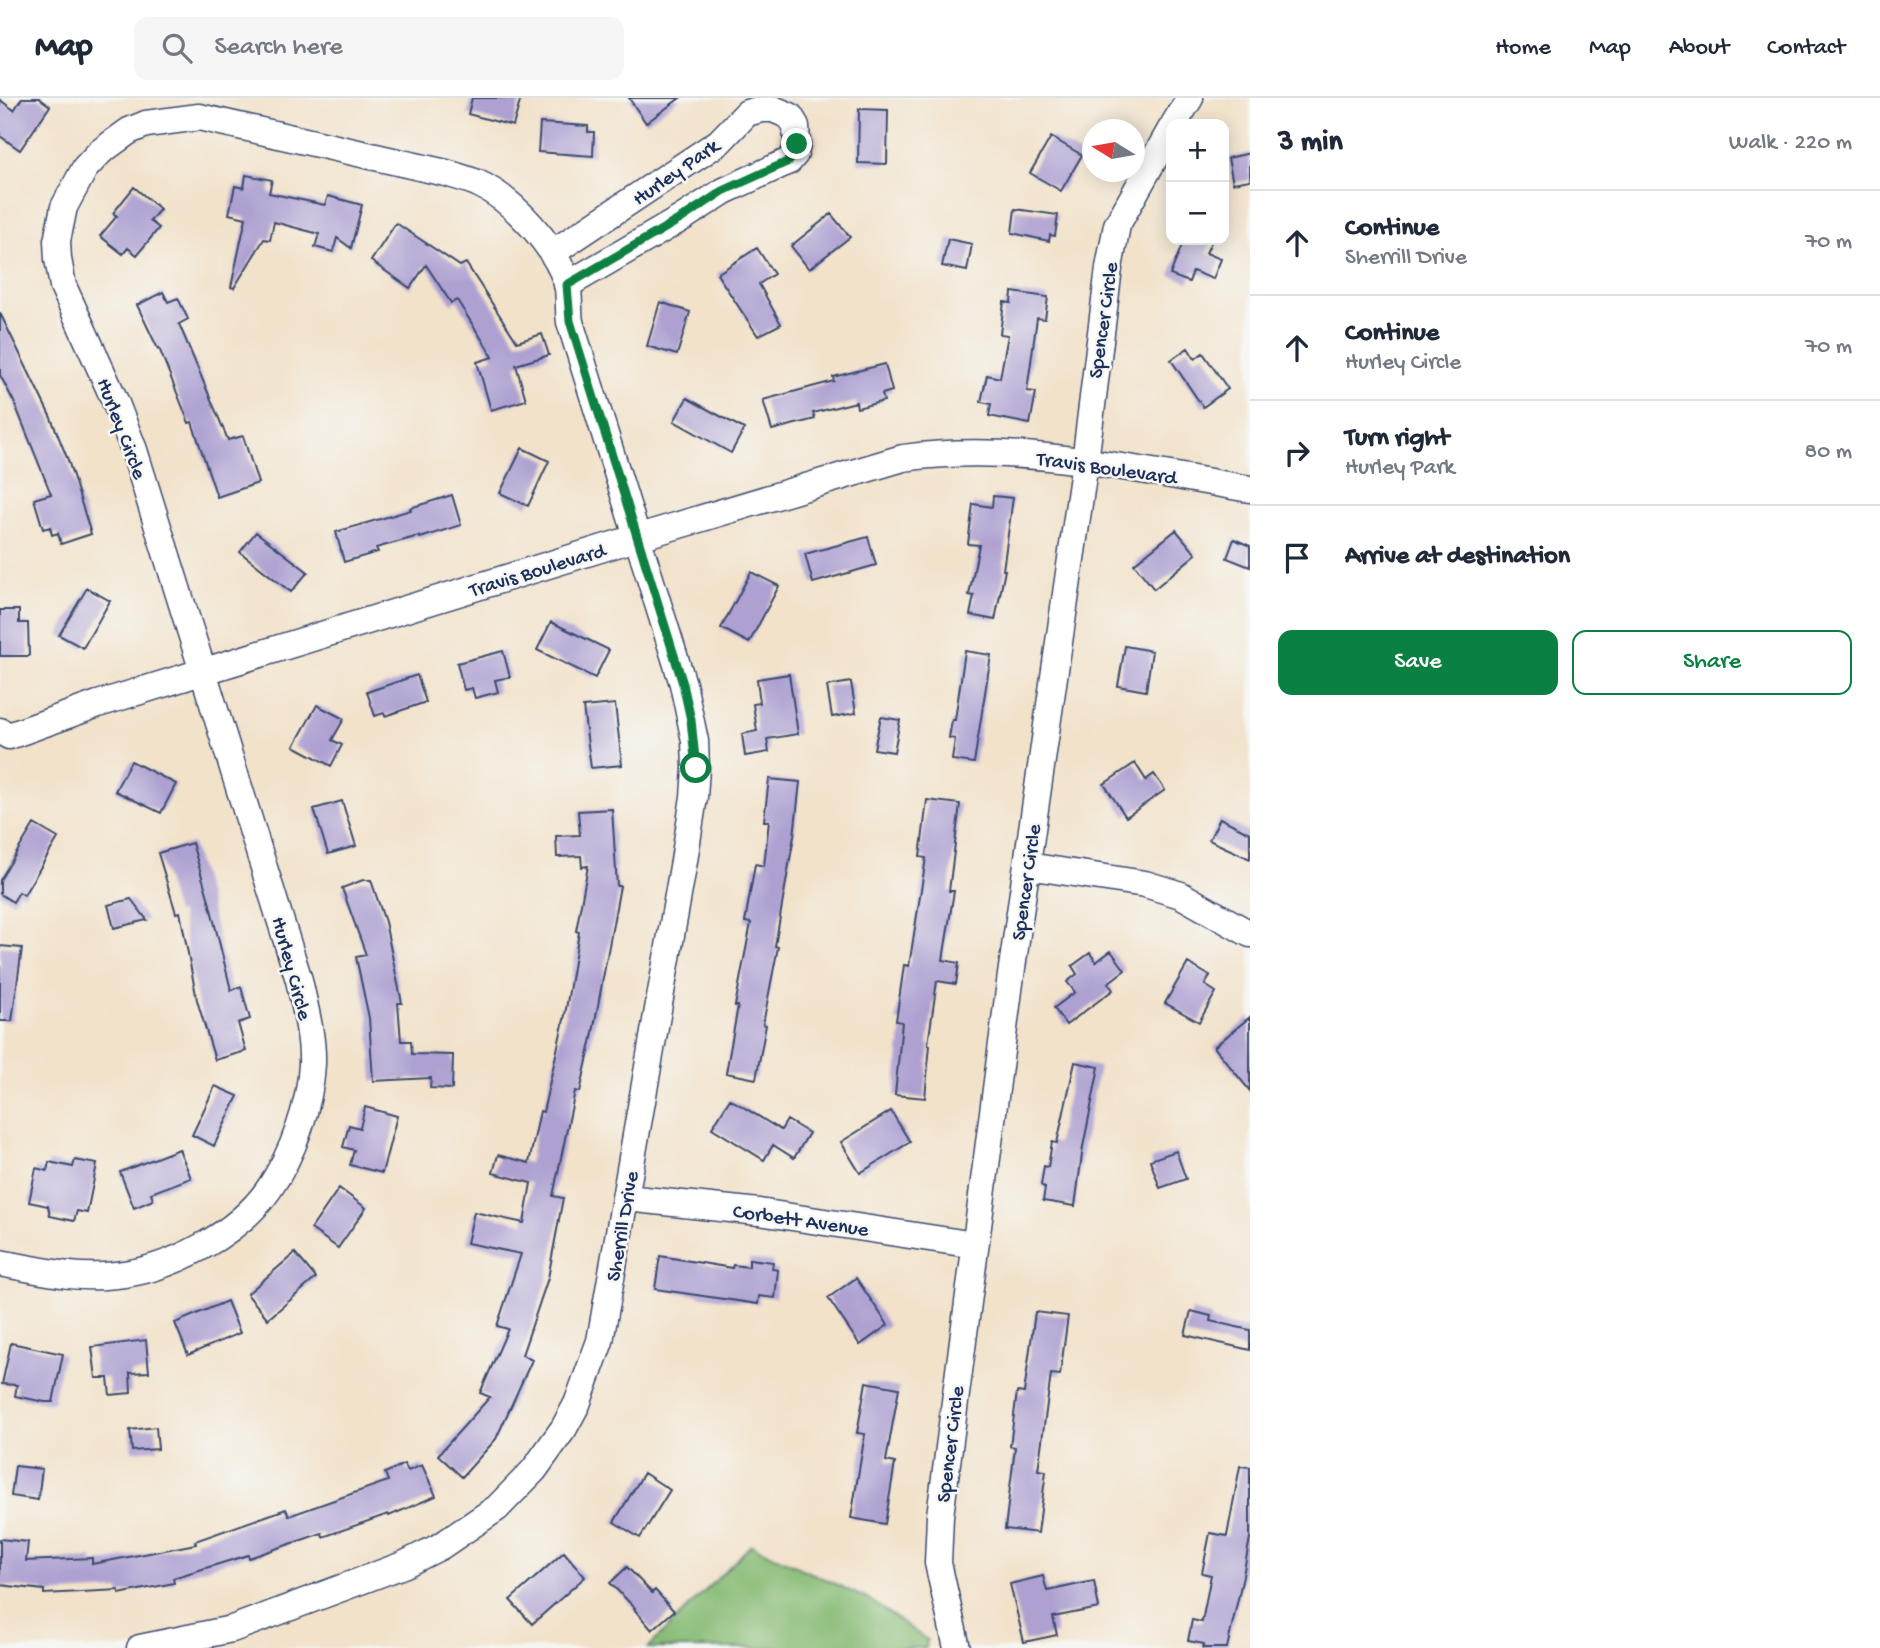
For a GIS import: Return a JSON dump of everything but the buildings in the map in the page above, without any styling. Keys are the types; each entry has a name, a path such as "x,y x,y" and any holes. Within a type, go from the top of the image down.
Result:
{"street":[{"path":"1177,119 1190,98"},
{"name":"Hurley Park","path":"552,253 719,142 747,113 773,109 790,116 796,126 797,144 789,161 723,191 567,285"},
{"name":"Hurley Circle","path":"0,1263 64,1275 117,1275 172,1261 219,1235 250,1211 269,1189 298,1131 312,1065 311,1036 299,980 134,450 63,286 57,241 60,223 64,207 85,169 100,152 129,131 172,119 199,117 446,173 478,184 509,205 532,227 552,253 567,285 570,321 639,537"},
{"name":"Spencer Circle","path":"957,1648 938,1563 940,1516 1087,435 1117,225 1166,138"},
{"name":"Travis Boulevard","path":"3,737 204,671 903,458 1003,453 1085,462 1250,489"},
{"name":"Sherrill Drive","path":"140,1648 234,1638 441,1546 497,1508 534,1470 564,1428 587,1381 603,1330 687,848 696,768 691,720 683,684 639,537"},
{"path":"1028,866 1145,884 1181,895 1250,934"},
{"name":"Corbett Avenue","path":"626,1198 759,1212 975,1245"}],"green space":[{"path":"751,1545 870,1600 927,1640 926,1648 648,1648"}],"route":[{"path":"696,768 695,741 683,684 570,321 567,285 723,191 789,161 797,144"}]}
